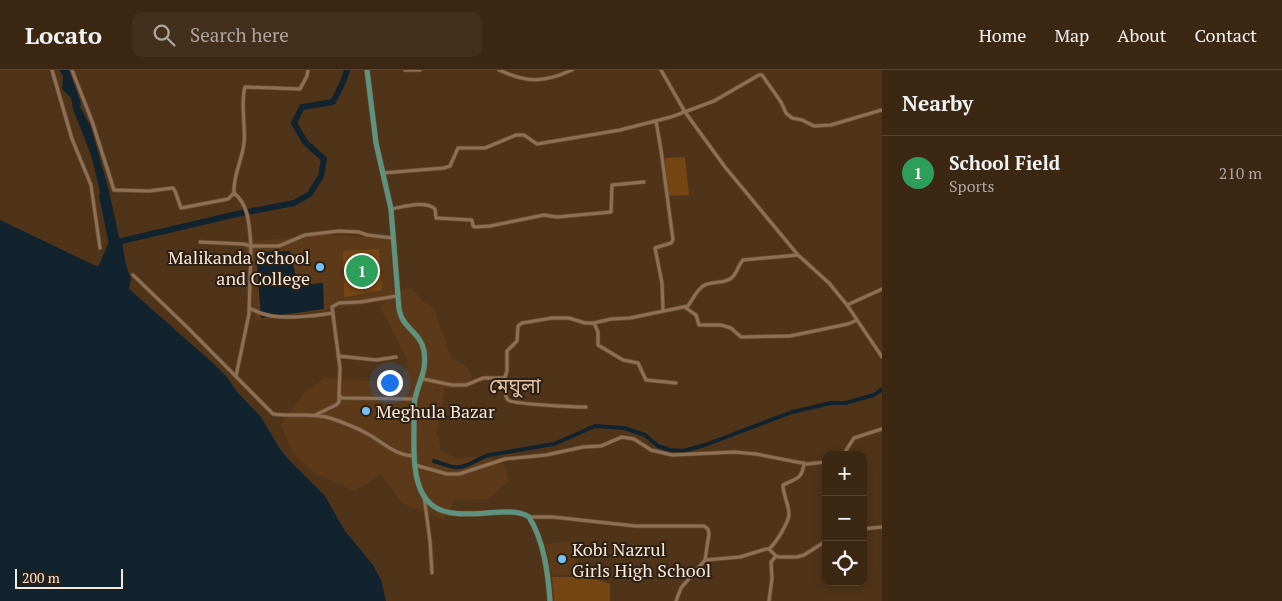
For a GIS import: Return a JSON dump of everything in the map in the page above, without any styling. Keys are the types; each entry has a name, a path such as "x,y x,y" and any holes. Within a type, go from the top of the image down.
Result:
{"main road":[{"path":"367,70 373,126 391,209 399,310 402,320 422,343 424,359 422,379 415,399 414,456 424,493 432,506 444,512 471,514 519,513 529,517 541,546 547,571 550,601"}],"street":[{"path":"52,70 72,139 91,185 100,248"},
{"path":"72,70 92,121 114,190 149,191 173,188 181,208 228,199 234,193 234,181 244,142 244,89 248,87 300,89 308,70"},
{"path":"405,70 420,70"},
{"path":"499,70 512,72 536,81 562,75 572,70"},
{"path":"661,70 685,112 725,166 798,255 830,283 882,357"},
{"path":"383,173 444,168 450,166 458,148 485,148 516,135 524,135 537,144 620,130 656,121 714,100 758,75 762,75 766,79 786,113 792,118 802,120 814,126 831,125 882,110"},
{"path":"656,121 673,240 671,243 655,248 662,283 663,310"},
{"path":"391,209 414,205 432,206 435,209 436,218 472,220 475,228 544,215 557,216 611,212 612,186 644,182"},
{"path":"234,193 239,197 249,217 251,246 249,308 236,376"},
{"path":"200,242 279,246 305,235 339,231 359,232 367,235 393,238"},
{"path":"586,407 523,404 510,401 506,397 507,351 517,341 519,324 552,318 569,318 585,323 594,323 685,307 688,306 700,287 733,277 743,260 798,255"},
{"path":"133,275 273,414 314,415 336,420 365,433 392,450 404,455 414,456"},
{"path":"847,306 882,289"},
{"path":"314,415 336,406 339,402 338,356 332,307 339,303 360,302 397,296"},
{"path":"685,307 696,314 699,325 721,325 731,328 741,337 790,336 848,324 857,320"},
{"path":"249,308 264,314 307,317 333,313"},
{"path":"594,323 598,332 598,345 623,360 638,363 645,379 676,383"},
{"path":"338,356 376,360 396,357"},
{"path":"422,379 452,386 466,385 483,378 499,379 505,377"},
{"path":"339,395 342,398 415,399"},
{"path":"846,451 854,438 882,430"},
{"path":"415,465 447,474 460,474 504,459 546,455 583,447 601,446 622,437 634,439 651,450 672,455 734,452 804,463 822,463"},
{"path":"769,549 779,538 788,517 789,512 784,486 800,477 803,473 804,463"},
{"path":"424,493 432,573"},
{"path":"529,517 553,517 635,526 704,526 708,529 709,534 704,560 681,588 676,601"},
{"path":"867,529 882,527"},
{"path":"704,560 740,557 761,549 769,549 776,556 797,557 804,555 822,544"},
{"path":"769,601 772,562 776,556"}],"shaded area":[{"path":"685,157 689,195 668,196 665,158"},
{"name":"Meghula Bazar","path":"319,235 390,238 394,292 412,288 421,300 434,309 451,357 466,367 472,377 468,387 445,389 437,433 442,452 456,458 485,456 504,465 509,481 488,499 454,500 444,520 402,503 381,474 355,491 314,473 293,454 281,424 305,392 325,378 400,383 408,362 380,307 385,301 255,321 245,241"},
{"path":"379,249 382,290 344,297 343,251"},
{"name":"Kobi Nazrul Girls High School","path":"574,541 576,574 552,576 545,544"},
{"path":"552,577 589,578 603,581 610,584 610,601 554,601"}],"water":[{"path":"59,70 66,70 76,99 91,127 131,279 129,289 215,365 261,417 280,449 325,496 345,531 373,565 381,580 386,601 0,601 0,220 98,267 111,237 91,155 73,109 71,98 62,89 63,76"},
{"path":"290,251 298,285 323,283 324,309 261,318 256,252"}],"waterway":[{"path":"66,70 78,104"},
{"path":"113,243 237,214 294,203 310,194 321,176 324,159 305,142 294,123 302,107 333,102 347,70"},
{"path":"102,196 112,244"},
{"path":"434,461 454,467 463,466 489,455 554,444 595,426 624,428 645,435 658,446 670,450 683,451 705,445 792,412 831,403 845,403 874,395 882,389"}],"place":[{"name":"Malikanda School and College","path":"320,267"},
{"name":"School Field","path":"362,271"},
{"name":"Meghula Bazar","path":"366,411"},
{"name":"Kobi Nazrul Girls High School","path":"562,559"}],"district":[{"name":"মেঘুলা","path":"515,385"}]}
